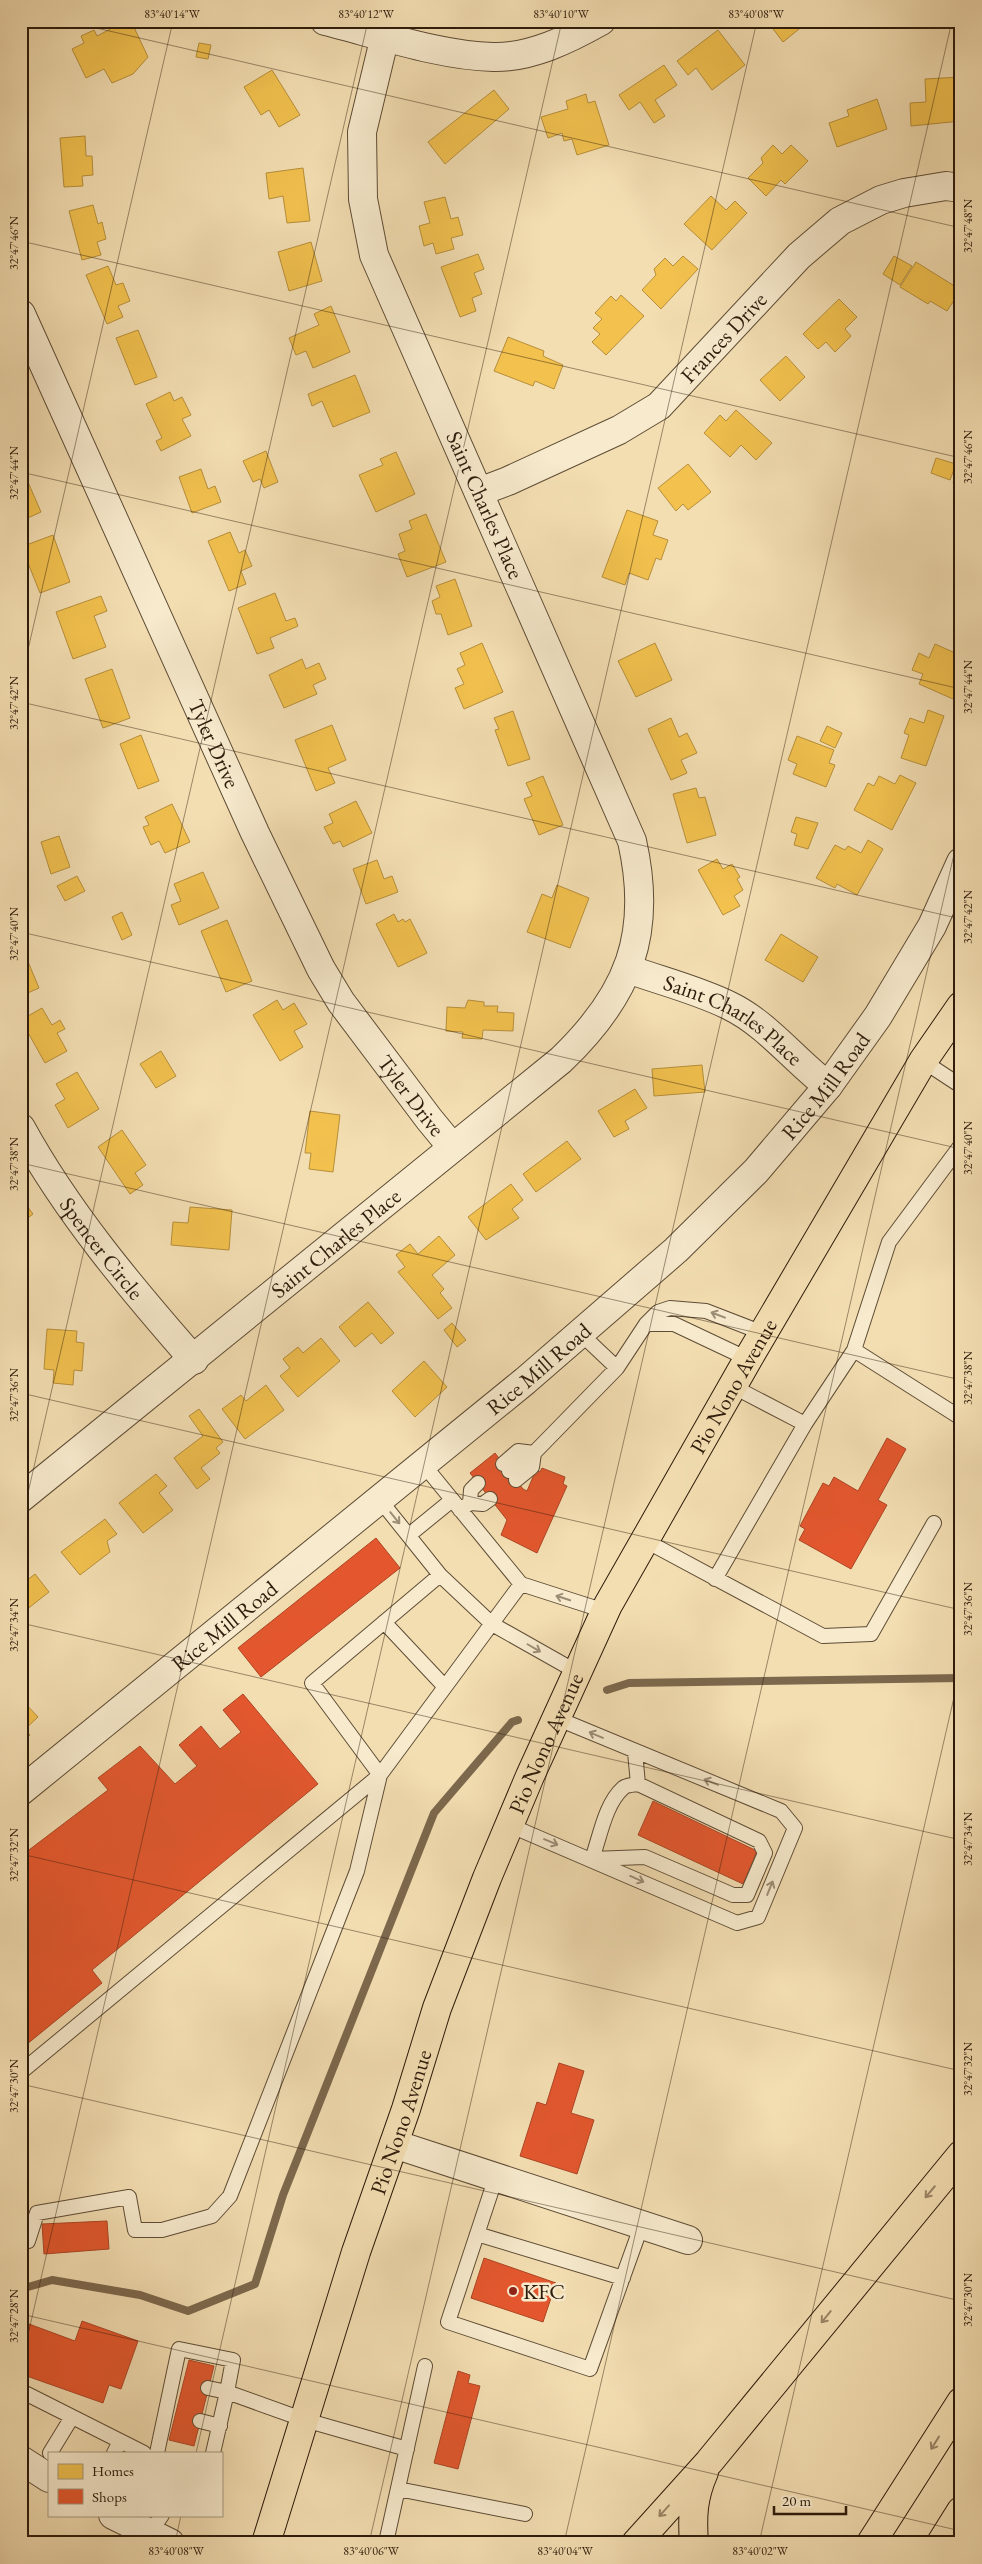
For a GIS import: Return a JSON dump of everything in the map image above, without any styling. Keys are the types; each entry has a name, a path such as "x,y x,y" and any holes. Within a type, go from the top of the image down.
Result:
{"main road":[{"name":"Pio Nono Avenue","path":"266,2543 356,2252 394,2144 437,2008 509,1825 556,1718 605,1611 732,1386 923,1061 961,1006"},
{"path":"636,2543 709,2462 961,2155"},
{"path":"871,2543 961,2402"},
{"path":"694,2543 692,2516 695,2492 709,2462"},
{"path":"941,2543 961,2511"}],"street":[{"path":"325,21 460,54 495,57 555,44 601,21"},
{"name":"Saint Charles Place","path":"21,1498 194,1360 452,1146 561,1060 577,1045 614,998 628,969 640,922 638,866 632,841 374,255 363,199 362,132 385,36"},
{"name":"Frances Drive","path":"479,492 508,481 619,430 659,406 799,256 840,221 881,200 946,186 961,188"},
{"name":"Tyler Drive","path":"21,314 255,833 321,968 341,1002 429,1119 452,1146"},
{"name":"Rice Mill Road","path":"21,1791 380,1500 580,1334 676,1250 756,1171 828,1086 878,1016 927,934 961,862"},
{"name":"Saint Charles Place","path":"628,969 730,1006 762,1028 804,1069 828,1086"},
{"name":"Spencer Circle","path":"21,1128 38,1158 102,1249 194,1360"},
{"path":"394,2144 688,2240"},
{"path":"115,2516 157,2533"}],"lane":[{"path":"923,1061 961,1086"},
{"path":"715,1579 805,1424 854,1350 889,1242 961,1145"},
{"path":"534,1453 518,1452 509,1472 532,1467 534,1453 617,1368 646,1324 658,1312 670,1308 706,1311 763,1333"},
{"path":"646,1324 674,1324 748,1359"},
{"path":"580,1334 617,1368"},
{"path":"854,1350 961,1418"},
{"path":"732,1386 805,1424"},
{"path":"423,1464 460,1504 521,1584 605,1611"},
{"path":"409,1535 484,1491"},
{"path":"380,1500 440,1575 492,1624 577,1672"},
{"path":"646,1541 823,1636 871,1634 934,1523"},
{"path":"380,1774 312,1683 440,1575"},
{"path":"21,2072 380,1774 521,1584"},
{"path":"384,1622 445,1687"},
{"path":"509,1825 737,1922 758,1917 795,1828 781,1811 556,1718"},
{"path":"635,1752 638,1784"},
{"path":"21,2241 28,2241 37,2213 128,2197 135,2230 162,2230 212,2216 230,2196 357,1871 380,1774"},
{"path":"638,1784 758,1841 765,1853 747,1894 733,1895 645,1857 592,1859 610,1807 616,1796 624,1787 638,1784"},
{"path":"496,2177 448,2322 590,2369 642,2224"},
{"path":"477,2234 623,2278"},
{"path":"157,2452 170,2414 178,2381 178,2349 233,2360 213,2452"},
{"path":"388,2543 387,2538 426,2366"},
{"path":"208,2388 227,2392 305,2420 407,2449"},
{"path":"21,2391 72,2417 117,2447 140,2452"},
{"path":"48,2452 72,2417"},
{"path":"200,2421 220,2426"},
{"path":"41,2463 48,2453"},
{"path":"398,2489 525,2514"}],"building: Homes":[{"path":"126,21 131,21 148,57 133,74 112,83 104,69 86,78 72,49 84,43 81,36 94,30 97,36"},
{"path":"767,21 809,21 783,42"},
{"path":"718,30 745,65 712,90 696,68 688,75 677,61"},
{"path":"199,43 211,45 208,59 196,57"},
{"path":"664,65 677,85 655,100 665,116 654,123 640,102 629,110 619,95"},
{"path":"272,70 300,115 279,127 269,110 261,115 244,87"},
{"path":"961,77 961,121 911,126 910,103 926,102 925,79"},
{"path":"494,90 509,109 445,164 428,142"},
{"path":"586,94 588,103 595,101 609,145 577,155 572,139 564,141 562,133 548,138 541,117 568,109 566,101"},
{"path":"877,99 887,129 837,147 829,123 849,116 847,110"},
{"path":"85,136 86,156 92,156 93,175 82,176 83,186 64,187 60,138"},
{"path":"773,145 782,154 791,145 808,161 785,184 781,180 766,196 748,178 763,163 761,158"},
{"path":"303,168 310,221 287,223 283,196 269,199 266,173"},
{"path":"711,196 726,210 735,201 747,213 712,250 684,224"},
{"path":"445,197 451,219 458,217 463,235 451,238 454,249 436,254 433,243 424,246 419,226 430,223 424,202"},
{"path":"93,205 98,224 102,222 106,239 97,242 101,255 82,260 69,211"},
{"path":"311,242 322,281 289,291 278,252"},
{"path":"478,254 484,269 474,273 482,294 472,298 476,311 460,317 441,267"},
{"path":"683,256 698,269 661,309 642,290 656,275 654,269 665,258 673,266"},
{"path":"894,256 912,266 900,285 883,274"},
{"path":"916,262 961,290 947,311 930,301 928,304 900,287"},
{"path":"108,266 116,285 123,283 130,301 118,306 123,317 107,324 86,275"},
{"path":"621,295 644,316 606,355 592,342 600,334 593,328 602,319 595,313 611,296 616,301"},
{"path":"839,299 857,317 845,329 851,336 835,352 826,342 818,349 803,334"},
{"path":"331,306 350,352 313,368 306,351 296,355 289,338 319,325 314,314"},
{"path":"138,330 157,377 135,385 116,338"},
{"path":"508,337 544,351 543,356 563,365 554,389 535,381 533,386 494,371"},
{"path":"786,356 805,377 780,401 760,380"},
{"path":"355,375 370,412 333,427 322,401 312,406 308,394"},
{"path":"170,392 174,401 182,397 191,415 182,419 191,436 161,451 156,441 162,438 146,404"},
{"path":"736,410 772,443 756,460 741,445 730,457 704,433 720,415 726,421"},
{"path":"266,451 278,482 264,488 260,479 253,482 243,461"},
{"path":"396,452 415,494 376,512 359,475 383,465 380,459"},
{"path":"936,458 956,464 950,480 931,473"},
{"path":"688,464 711,492 688,510 683,504 676,511 658,488"},
{"path":"21,466 41,512 21,521"},
{"path":"959,468 961,469 961,486 953,483"},
{"path":"201,469 208,489 215,486 221,502 192,513 179,477"},
{"path":"627,510 658,521 653,535 668,540 661,560 656,558 648,580 629,573 625,585 602,577"},
{"path":"426,514 446,562 407,577 398,554 405,551 399,534 412,529 409,521"},
{"path":"230,532 239,553 245,550 252,566 241,571 246,584 229,591 208,541"},
{"path":"53,535 70,582 40,593 28,563 21,565 21,547"},
{"path":"455,579 472,626 448,635 441,614 436,614 432,601 440,597 436,586"},
{"path":"275,593 286,621 295,618 298,626 270,638 274,648 257,654 238,608"},
{"path":"101,596 107,611 94,616 106,647 73,659 56,612"},
{"path":"959,641 961,641 961,682 953,699 919,684 923,674 912,670 919,653 929,658 935,644 953,652"},
{"path":"482,643 503,692 464,709 455,688 464,684 457,669 465,665 460,653"},
{"path":"655,643 672,680 636,697 618,661"},
{"path":"302,659 306,669 319,663 326,679 313,685 317,694 284,708 269,675"},
{"path":"112,669 130,718 103,728 85,679"},
{"path":"928,710 944,716 926,766 901,758 909,735 904,733 910,718 924,723"},
{"path":"513,711 530,759 508,766 495,730 499,729 494,718"},
{"path":"671,718 679,737 687,733 697,753 681,760 687,773 671,780 648,729"},
{"path":"332,725 346,760 328,768 335,783 316,791 295,740"},
{"path":"827,726 842,733 835,748 820,741"},
{"path":"141,735 159,781 138,789 120,744"},
{"path":"797,736 834,750 829,763 835,765 826,787 793,774 797,764 788,760"},
{"path":"900,775 916,783 892,830 854,810 868,783 874,786 879,776 895,784"},
{"path":"543,776 563,825 539,835 524,799 532,796 526,783"},
{"path":"696,788 699,798 705,797 716,835 687,843 673,794"},
{"path":"356,801 372,833 343,847 340,841 333,844 324,827 333,823 329,814"},
{"path":"172,804 190,842 165,853 159,841 151,845 143,827 149,825 145,817"},
{"path":"796,817 818,823 808,849 794,845 797,834 791,832"},
{"path":"59,836 70,867 51,874 41,842"},
{"path":"868,840 883,849 857,895 837,884 835,888 816,878 835,845 845,850 848,846 861,853"},
{"path":"717,859 723,869 732,864 740,877 737,879 743,890 734,896 740,906 723,915 698,870"},
{"path":"377,860 384,879 392,876 398,892 366,904 353,869"},
{"path":"203,872 219,908 179,925 171,905 181,901 174,884"},
{"path":"77,876 85,891 65,901 57,886"},
{"path":"557,885 589,898 570,948 527,932 542,894 552,898"},
{"path":"122,912 132,935 122,940 112,917"},
{"path":"394,914 398,922 403,919 405,922 410,919 427,953 398,967 376,924"},
{"path":"227,920 252,981 226,992 201,931"},
{"path":"781,934 818,957 803,982 765,960"},
{"path":"24,952 39,988 21,996 21,953"},
{"path":"277,1000 283,1010 294,1003 307,1024 294,1031 303,1047 280,1061 253,1015"},
{"path":"468,1000 484,1002 484,1006 498,1006 497,1012 514,1013 513,1031 483,1030 482,1039 462,1038 463,1032 446,1031 447,1007 465,1008"},
{"path":"42,1008 52,1025 60,1020 65,1029 57,1033 67,1051 45,1063 21,1020"},
{"path":"161,1051 176,1076 156,1088 140,1064"},
{"path":"702,1065 705,1092 654,1096 652,1069"},
{"path":"77,1072 99,1109 68,1128 55,1105 65,1099 56,1084"},
{"path":"635,1089 647,1108 625,1121 629,1129 614,1137 598,1111"},
{"path":"310,1111 340,1115 333,1172 309,1169 311,1153 305,1153"},
{"path":"122,1130 146,1165 135,1173 143,1185 130,1194 98,1147"},
{"path":"567,1141 581,1159 536,1192 523,1174"},
{"path":"511,1184 523,1200 512,1209 519,1218 486,1240 468,1217"},
{"path":"21,1198 33,1214 21,1223"},
{"path":"190,1207 232,1210 229,1250 171,1245 173,1222 188,1223"},
{"path":"439,1236 455,1255 432,1275 444,1289 440,1293 452,1308 438,1319 398,1272 405,1267 396,1255 410,1244 418,1254"},
{"path":"21,1249 29,1259 21,1265"},
{"path":"368,1302 394,1333 381,1344 372,1333 355,1347 339,1327"},
{"path":"452,1323 466,1340 457,1347 444,1330"},
{"path":"47,1329 77,1331 76,1342 84,1343 82,1371 74,1370 73,1385 53,1383 54,1370 44,1369"},
{"path":"321,1338 340,1361 298,1397 280,1376 290,1368 283,1359 298,1347 303,1353"},
{"path":"424,1361 447,1387 415,1417 392,1391"},
{"path":"266,1385 284,1410 245,1439 222,1409 241,1395 246,1401"},
{"path":"199,1409 223,1442 216,1448 220,1453 201,1468 210,1479 197,1489 174,1458 203,1436 189,1416"},
{"path":"156,1474 167,1486 159,1493 173,1510 143,1533 119,1503"},
{"path":"105,1519 117,1534 107,1541 110,1552 80,1575 61,1552"},
{"path":"35,1574 49,1592 21,1614 21,1585"},
{"path":"21,1699 38,1717 25,1729 30,1735 21,1743"}],"building: Shops":[{"path":"887,1438 906,1449 878,1500 887,1505 851,1569 799,1540 805,1529 800,1526 823,1483 829,1486 834,1477 858,1491"},
{"path":"495,1453 523,1489 527,1491 536,1470 540,1472 542,1468 565,1477 563,1484 567,1486 537,1553 501,1535 507,1520 470,1473"},
{"path":"376,1538 400,1568 261,1677 238,1648"},
{"path":"243,1694 318,1784 92,1970 102,1983 21,2049 21,1856 108,1790 98,1778 140,1746 175,1784 197,1766 179,1745 201,1726 220,1749 241,1732 223,1710"},
{"path":"653,1801 757,1851 743,1884 638,1835"},
{"path":"559,2063 584,2071 571,2113 594,2120 577,2174 520,2156 537,2102 546,2105"},
{"path":"107,2221 109,2249 44,2254 42,2224"},
{"name":"KFC","path":"484,2258 556,2283 543,2322 471,2298"},
{"path":"82,2321 138,2341 121,2389 109,2385 103,2403 21,2374 21,2346 29,2324 75,2341"},
{"path":"189,2360 214,2366 194,2446 169,2440"},
{"path":"458,2371 470,2375 468,2383 480,2386 458,2469 434,2463"}],"waterway":[{"path":"607,1690 629,1683 961,1678"},
{"path":"21,2289 52,2280 140,2295 188,2311 255,2284 283,2195 434,1813 512,1722 518,1720"}],"place":[{"name":"KFC","path":"513,2291"}]}
